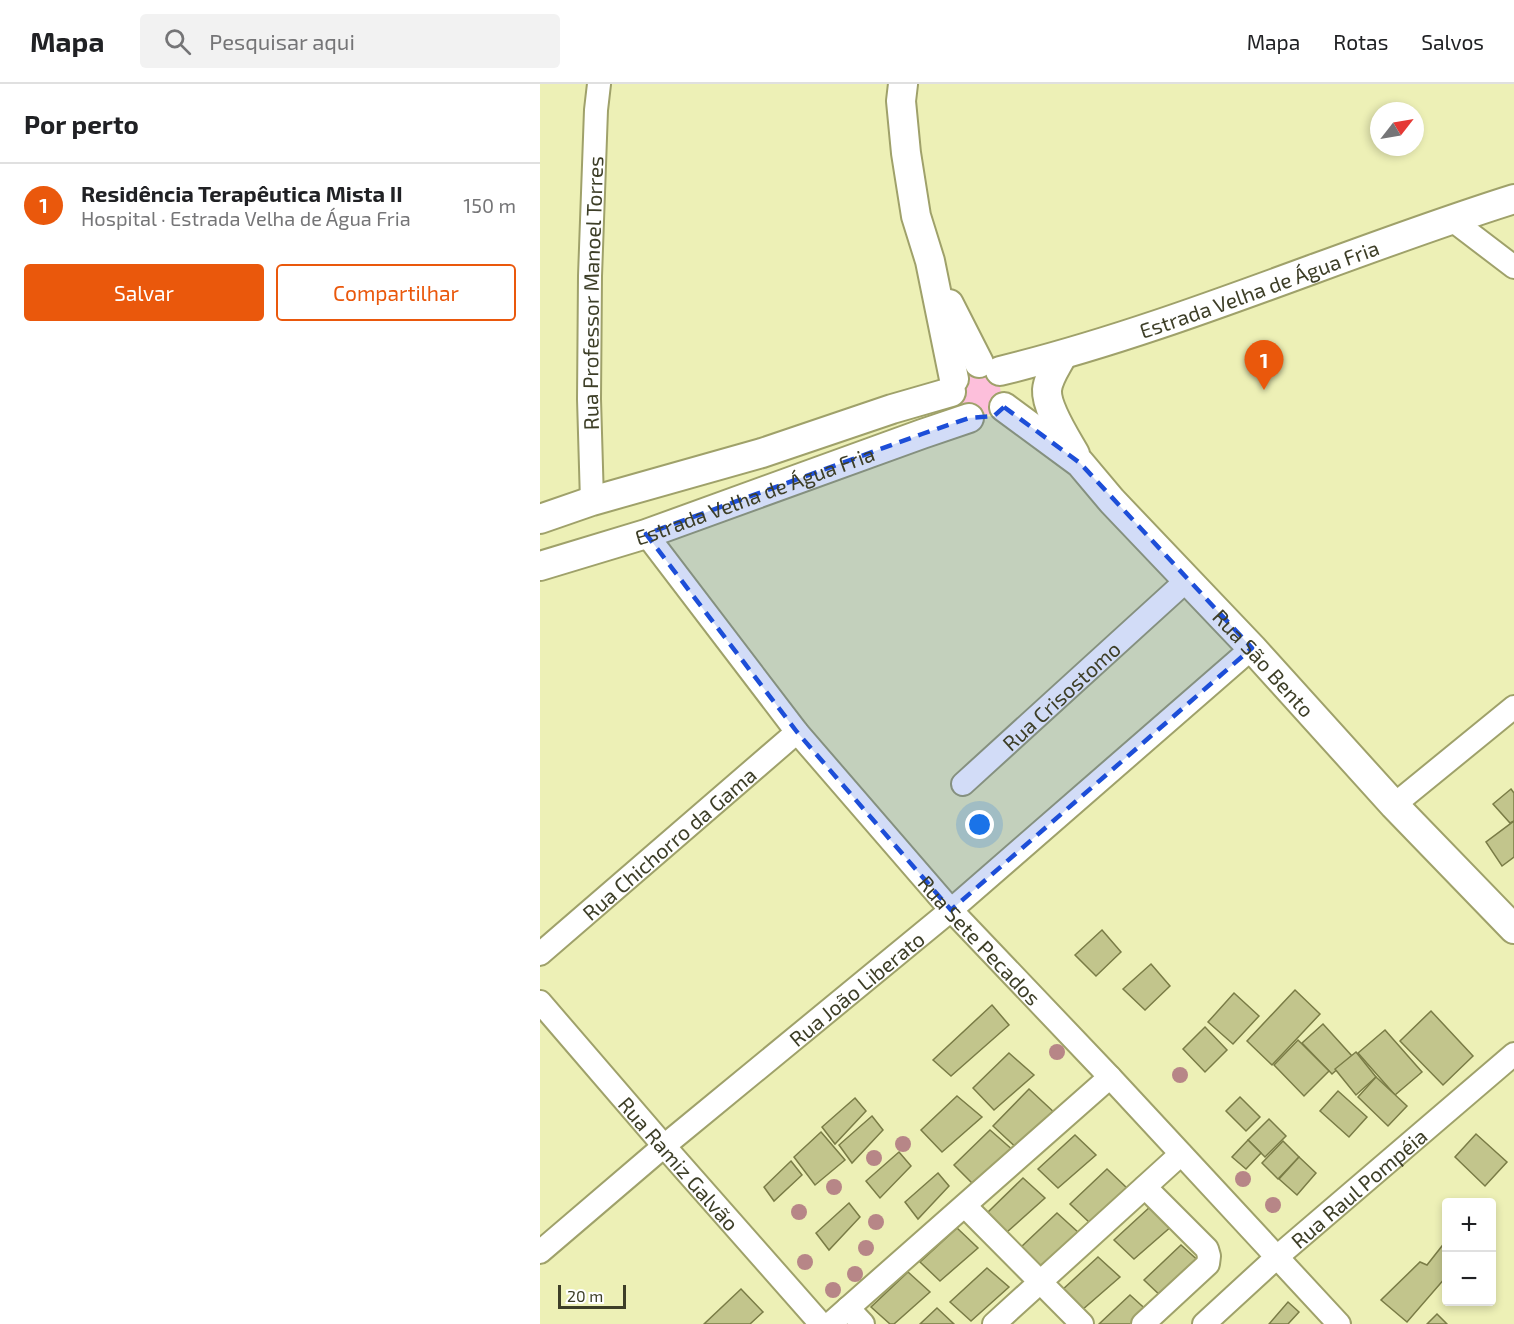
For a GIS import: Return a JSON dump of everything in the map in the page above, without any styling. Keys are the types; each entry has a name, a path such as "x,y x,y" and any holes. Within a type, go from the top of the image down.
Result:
{"main road":[{"path":"903,84 901,101 906,153 916,216 930,261 953,313 989,367 1007,382 1008,395 1004,407 994,416 982,420 969,418 956,407 930,261"},
{"name":"Estrada Velha de Água Fria","path":"989,367 1062,356 1293,278 1450,219 1514,199"},
{"path":"1062,356 1051,376 1047,390 1050,406 1058,425 1080,463"},
{"path":"952,385 958,372 964,367 989,367"},
{"name":"Estrada Velha de Água Fria","path":"540,519 592,501 762,453 892,409 952,385"},
{"name":"Rua São Bento","path":"1004,407 1080,463 1112,501 1252,648 1394,805 1514,929"},
{"name":"Estrada Velha de Água Fria","path":"540,566 646,534 969,418"}],"street":[{"name":"Rua Professor Manoel Torres","path":"592,501 589,399 590,276 599,84"},
{"path":"1450,219 1514,267"},
{"name":"Rua Sete Pecados","path":"646,534 797,732 951,910 1110,1077 1339,1324"},
{"name":"Rua Crisostomo","path":"963,784 1187,580"},
{"name":"Rua João Liberato","path":"540,1252 664,1146 951,910 1252,648"},
{"path":"1394,805 1514,707"},
{"name":"Rua Chichorro da Gama","path":"540,954 797,732"},
{"name":"Rua Ramiz Galvão","path":"540,1002 821,1324"},
{"name":"Rua Raul Pompéia","path":"1204,1324 1277,1257 1514,1054"},
{"path":"830,1324 856,1316 965,1206 1110,1077"},
{"path":"994,1324 1181,1154"},
{"path":"1143,1324 1208,1263 1209,1256 1207,1249 1145,1187"},
{"path":"965,1206 1082,1324"}],"highlighted area":[{"path":"1004,407 1080,463 1252,648 951,910 797,732 646,534 969,418 994,416"}],"shaded area":[{"path":"975,366 997,373 1003,402 989,415 963,406 956,376"}],"building":[{"path":"1511,789 1514,793 1514,821 1510,823 1493,804"},
{"path":"1514,821 1514,857 1502,866 1486,842"},
{"path":"1102,930 1121,952 1096,976 1075,955"},
{"path":"1151,964 1170,986 1145,1010 1123,989"},
{"path":"1295,990 1320,1014 1272,1065 1247,1041"},
{"path":"1234,993 1259,1016 1233,1044 1208,1022"},
{"path":"992,1005 1009,1025 951,1076 933,1060"},
{"path":"1431,1011 1473,1056 1443,1085 1400,1041"},
{"path":"1323,1024 1352,1056 1332,1074 1302,1043"},
{"path":"1205,1027 1227,1050 1205,1072 1183,1049"},
{"path":"1385,1030 1422,1072 1395,1095 1358,1053"},
{"path":"1298,1040 1329,1071 1304,1096 1274,1065"},
{"path":"1356,1052 1376,1077 1356,1095 1335,1069"},
{"path":"1009,1053 1034,1075 994,1110 973,1088"},
{"path":"1376,1077 1407,1106 1388,1126 1358,1097"},
{"path":"1029,1089 1057,1115 1020,1151 993,1126"},
{"path":"1338,1091 1367,1117 1349,1137 1320,1111"},
{"path":"957,1096 982,1117 942,1152 921,1130"},
{"path":"1240,1097 1260,1117 1246,1131 1226,1111"},
{"path":"855,1098 866,1111 835,1144 822,1127"},
{"path":"872,1116 883,1130 852,1163 839,1145"},
{"path":"1269,1119 1286,1136 1265,1157 1248,1140"},
{"path":"990,1130 1015,1152 975,1186 954,1165"},
{"path":"821,1132 845,1160 815,1185 794,1157"},
{"path":"1476,1134 1507,1162 1485,1186 1455,1157"},
{"path":"1075,1135 1096,1155 1058,1188 1038,1169"},
{"path":"1248,1140 1261,1153 1246,1169 1232,1157"},
{"path":"1283,1141 1299,1157 1278,1179 1262,1163"},
{"path":"899,1152 911,1166 880,1198 866,1181"},
{"path":"1299,1157 1316,1173 1297,1195 1279,1179"},
{"path":"791,1161 802,1175 774,1201 764,1187"},
{"path":"1107,1169 1128,1189 1090,1223 1070,1204"},
{"path":"938,1173 949,1186 918,1219 905,1202"},
{"path":"1023,1178 1045,1198 1007,1232 987,1213"},
{"path":"849,1203 860,1217 829,1250 816,1233"},
{"path":"1151,1206 1173,1225 1134,1259 1114,1240"},
{"path":"1057,1213 1079,1233 1040,1267 1020,1248"},
{"path":"957,1228 978,1248 940,1281 920,1262"},
{"path":"1181,1245 1203,1265 1164,1299 1144,1280"},
{"path":"1442,1246 1442,1282 1407,1322 1381,1300 1420,1262 1427,1265"},
{"path":"1098,1257 1120,1277 1082,1310 1061,1291"},
{"path":"987,1268 1009,1287 971,1321 950,1302"},
{"path":"908,1272 930,1292 894,1324 890,1324 871,1307"},
{"path":"741,1289 763,1312 750,1324 704,1324"},
{"path":"1130,1295 1152,1315 1141,1324 1099,1324"},
{"path":"1288,1302 1299,1312 1288,1324 1269,1324"},
{"path":"937,1308 954,1324 920,1324"},
{"path":"1437,1314 1447,1324 1427,1324"}],"place":[{"name":"Residência Terapêutica Mista II","path":"1264,390"}]}
